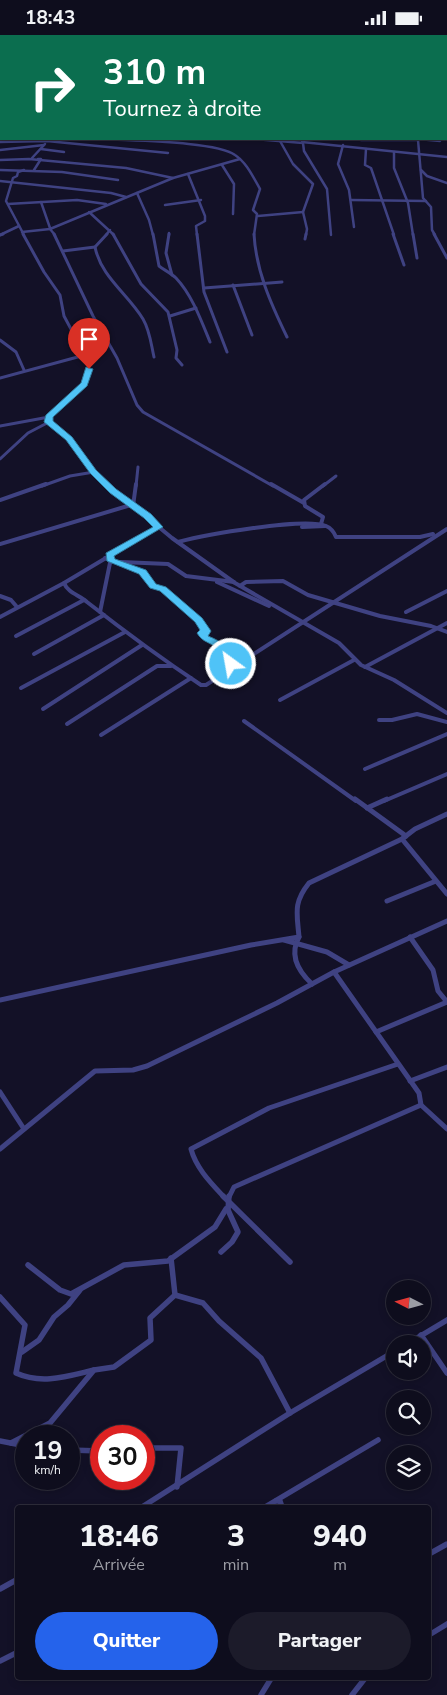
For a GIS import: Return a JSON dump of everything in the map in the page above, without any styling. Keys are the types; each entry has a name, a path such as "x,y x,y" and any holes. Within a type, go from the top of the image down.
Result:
{"street":[{"path":"32,158 48,140"},
{"path":"0,142 48,140 95,147 168,153"},
{"path":"120,140 210,145 230,151 240,159 260,189 254,210 258,216 254,230 255,256 272,307 287,337"},
{"path":"256,140 343,145 419,156 447,157"},
{"path":"418,140 423,198 431,207 432,230 447,258"},
{"path":"429,140 440,141"},
{"path":"12,141 20,148"},
{"path":"280,141 292,164 313,184 304,212 307,229 305,239"},
{"path":"302,142 304,151 327,189 331,235"},
{"path":"0,150 44,145"},
{"path":"343,145 338,164 339,170 345,175 351,200 354,227"},
{"path":"41,149 64,153"},
{"path":"366,149 365,165 371,168 404,265"},
{"path":"394,152 394,168 407,200 417,257"},
{"path":"32,158 41,159 34,170"},
{"path":"0,160 32,158 140,169 174,178"},
{"path":"22,232 50,228 174,178 240,159"},
{"path":"222,165 234,185 233,214"},
{"path":"420,169 427,176 447,183"},
{"path":"0,170 34,170 118,180"},
{"path":"0,426 49,417 84,384 90,365 64,316 60,295 22,232 6,200 12,182 18,172 24,170"},
{"path":"188,174 201,200 206,219 196,226 204,288 227,352"},
{"path":"0,181 111,193 126,197"},
{"path":"137,193 150,223 153,235 152,243 159,267 172,275"},
{"path":"8,205 76,200 108,204"},
{"path":"164,205 201,200"},
{"path":"351,200 426,201"},
{"path":"42,202 50,228 92,316 116,358 134,394 137,405 143,412 304,503 322,517 323,525"},
{"path":"89,212 110,230 120,243 141,284 161,302 170,316 177,350 176,358 182,365"},
{"path":"258,216 304,212"},
{"path":"0,234 19,226"},
{"path":"62,251 95,247 110,230"},
{"path":"169,233 166,253 172,275 196,308 210,342"},
{"path":"95,247 96,258 100,265 123,291 146,325 154,357"},
{"path":"204,288 282,282"},
{"path":"233,285 252,335"},
{"path":"170,316 196,308"},
{"path":"0,340 14,347 22,359 24,370"},
{"path":"0,378 85,355"},
{"path":"0,459 28,433 48,422 49,417"},
{"path":"48,422 69,439 93,471 113,491 148,516 172,538 235,583 343,646 354,660 394,680 447,713"},
{"path":"132,505 138,467"},
{"path":"0,499 70,476 93,471"},
{"path":"304,503 306,498 336,476"},
{"path":"0,544 132,505"},
{"path":"172,538 186,539 288,526 323,525 330,528 336,537 420,537 442,532"},
{"path":"0,617 64,583 158,527"},
{"path":"64,583 68,590 84,600 142,645 201,685 206,685 447,529"},
{"path":"178,542 186,539"},
{"path":"107,556 112,561 117,562 168,564 186,576 235,583"},
{"path":"102,614 104,583 112,561"},
{"path":"117,562 141,571 153,586 163,589 200,622 206,631 202,633 205,638 221,645 220,647 241,664"},
{"path":"214,580 278,608"},
{"path":"240,586 246,582 283,581 292,589 318,599 334,601 379,616 437,627 447,632"},
{"path":"406,613 447,591"},
{"path":"0,596 11,600 17,607"},
{"path":"16,636 84,600"},
{"path":"34,654 102,614"},
{"path":"365,667 417,641 437,627 447,623"},
{"path":"21,688 125,632"},
{"path":"43,709 142,645"},
{"path":"228,654 234,668"},
{"path":"280,701 354,660"},
{"path":"66,723 157,667 171,665"},
{"path":"101,735 191,678"},
{"path":"379,720 392,720 417,714 447,722"},
{"path":"244,721 367,808 404,837 447,893"},
{"path":"365,769 447,734"},
{"path":"367,808 447,774"},
{"path":"312,984 298,968 293,952 293,944 299,937 296,907 299,895 309,883 447,814"},
{"path":"388,901 436,881"},
{"path":"0,1149 95,1071 101,1069 136,1071 277,1003 334,971 447,921"},
{"path":"0,1000 27,992 281,939 299,937"},
{"path":"376,1032 447,1002 438,991 434,970 410,937"},
{"path":"281,939 293,944 320,949 345,961 349,965"},
{"path":"334,971 419,1093 421,1105 447,1129"},
{"path":"290,1262 226,1200 198,1167 191,1154 191,1149 269,1108 398,1064"},
{"path":"410,1081 447,1067"},
{"path":"0,1092 24,1129"},
{"path":"221,1252 232,1242 238,1232 226,1209 226,1200 234,1187 421,1105"},
{"path":"28,1265 63,1292 71,1294 124,1265 160,1263 171,1258 215,1227 226,1209"},
{"path":"171,1258 175,1295"},
{"path":"21,1353 26,1347 39,1340 54,1317 68,1305 82,1288"},
{"path":"0,1297 25,1325 21,1353 15,1369 16,1373 22,1377 34,1379 56,1378 114,1367 151,1340 150,1318 175,1295"},
{"path":"175,1295 203,1303 219,1321 261,1358 290,1413"},
{"path":"421,1335 447,1320"},
{"path":"431,1350 447,1373"},
{"path":"146,1505 177,1487 290,1413 386,1356"},
{"path":"11,1443 50,1423 94,1370"},
{"path":"268,1505 378,1440"},
{"path":"0,1441 15,1444"},
{"path":"155,1448 181,1448 177,1487"},
{"path":"275,1501 280,1501 281,1505"},
{"path":"431,1553 447,1544"},
{"path":"0,1589 15,1581"},
{"path":"431,1634 447,1623"},
{"path":"0,1661 15,1654"},
{"path":"261,1695 270,1680"},
{"path":"352,1695 364,1680"}],"route":[{"path":"89,369 84,384 74,395 56,409 49,417 48,422 69,439 93,471 113,491 148,516 158,527 109,555 112,561 143,572 153,586 163,589 199,620 201,626 206,631 202,633 205,638 221,645 220,647 228,654 231,664"}]}
